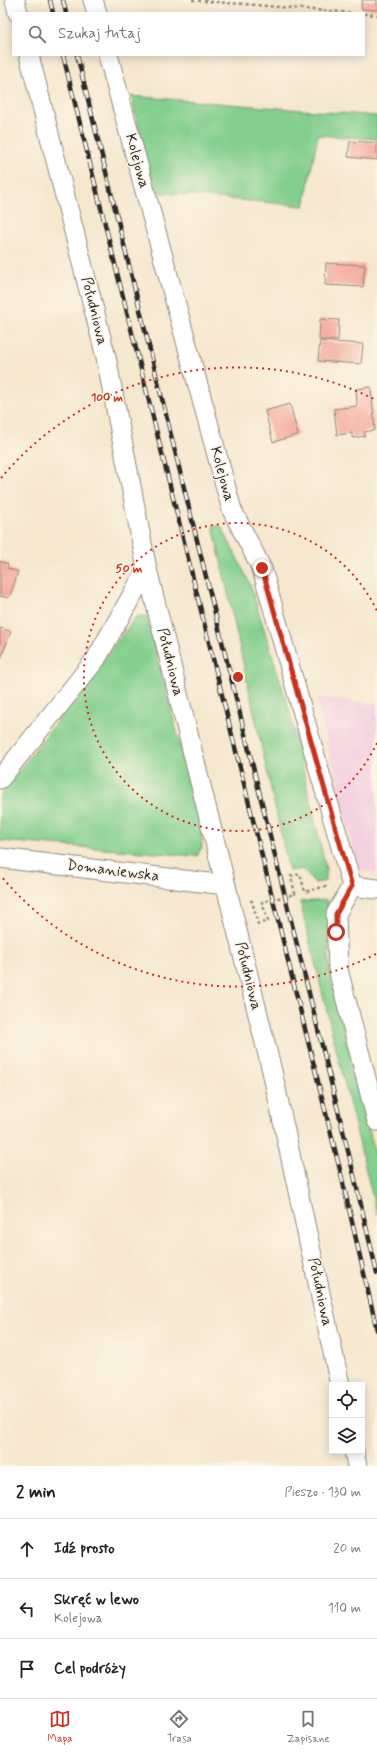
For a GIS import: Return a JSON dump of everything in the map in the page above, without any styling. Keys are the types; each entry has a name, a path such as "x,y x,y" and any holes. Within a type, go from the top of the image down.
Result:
{"street":[{"path":"15,0 18,12"},
{"path":"93,0 97,12"},
{"name":"Południowa","path":"29,56 106,356 147,569 272,1071 339,1382"},
{"name":"Kolejowa","path":"108,56 232,510 262,568 352,886"},
{"path":"0,778 96,659 147,569"},
{"name":"Domaniewska","path":"0,858 226,885"},
{"path":"377,889 352,886 336,914 338,969 377,1122"},
{"path":"355,1454 357,1466"}],"path":[{"path":"192,0 341,12"},
{"path":"365,14 377,15"},
{"path":"231,905 252,901 258,924 268,921 262,902 295,894 291,876 300,874 304,892 329,885 352,886"}],"shaded area":[{"path":"316,697 377,704 377,873 358,870"}],"green space":[{"path":"131,96 377,116 377,139 318,135 304,206 154,192"},
{"path":"213,526 221,526 250,584 289,709 326,869 326,881 315,883 302,869 289,871"},
{"path":"147,616 201,826 202,847 197,856 0,841 0,796 135,618"},
{"path":"328,900 329,971 377,1161 377,1215 300,902"}],"building":[{"path":"362,0 377,0 377,10 361,9"},
{"path":"350,141 377,143 377,160 348,157"},
{"path":"326,263 365,265 363,287 325,285"},
{"path":"320,319 339,320 338,340 319,340"},
{"path":"320,341 363,344 361,364 318,361"},
{"path":"371,387 375,430 364,432 365,436 352,438 352,433 337,435 334,409 357,406 356,389"},
{"path":"290,404 298,435 273,442 265,411"},
{"path":"0,561 8,564 7,568 18,572 9,598 0,596"},
{"path":"0,628 11,631 0,661"}],"railway":[{"path":"50,0 53,12"},
{"path":"63,0 66,12"},
{"path":"63,56 340,1170 377,1330"},
{"path":"77,56 377,1273"}],"route":[{"path":"262,568 352,886 336,914 336,932"}]}
